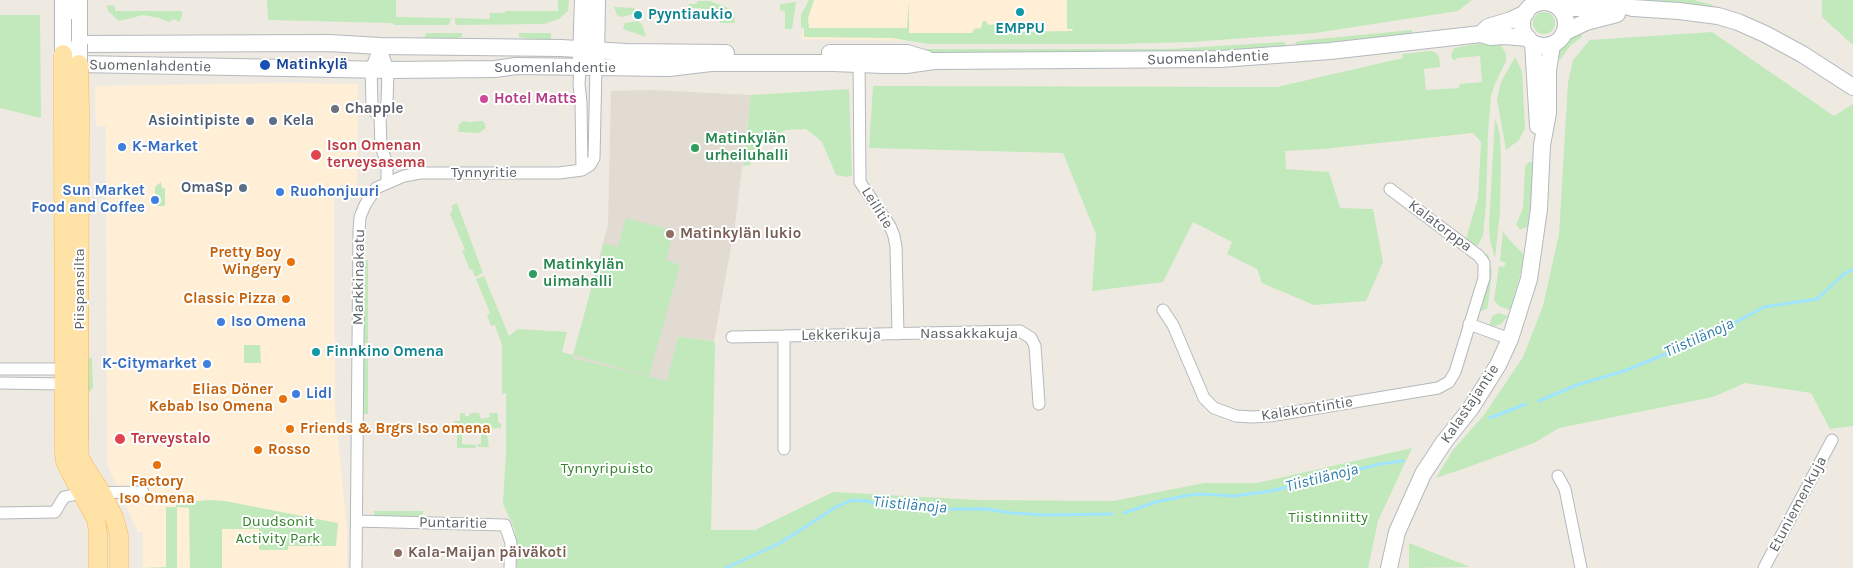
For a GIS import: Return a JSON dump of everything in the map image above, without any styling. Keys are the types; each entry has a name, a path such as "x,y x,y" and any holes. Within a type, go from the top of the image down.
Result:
{"main road":[{"name":"Piispansilta","path":"63,0 79,44 80,64 71,109"},
{"name":"Piispansilta","path":"79,0 71,19 63,54 71,109 69,376 65,461 96,519 98,568"},
{"path":"583,0 589,50"},
{"path":"588,68 589,50 598,0"},
{"path":"1556,5 1565,19 1564,32 1560,40 1552,45 1542,46 1530,41 1523,28 1524,18 1531,6 1541,3 1591,8 1622,5 1633,8 1679,10 1718,16 1738,22 1802,54 1853,87"},
{"name":"Suomenlahdentie","path":"1481,34 1488,27 1512,20 1531,6"},
{"path":"1564,32 1586,22 1622,13 1633,8"},
{"name":"Suomenlahdentie","path":"859,59 833,63 710,63 670,68 516,66 388,70 80,64 63,54 79,44 329,43 859,59 906,64 934,60 1221,59 1330,51 1481,34 1491,37 1504,36 1530,41"},
{"name":"Kalastajantie","path":"1530,41 1536,115 1542,145"},
{"name":"Kalastajantie","path":"1389,568 1398,532 1423,474 1444,442 1471,408 1493,373 1510,339 1529,279 1538,217 1542,145 1548,113 1548,70 1552,45"},
{"name":"Piispansilta","path":"69,376 79,456 114,517 119,534 119,568"}],"street":[{"path":"380,46 371,69 372,103 374,111 380,117"},
{"path":"380,46 388,70 387,103 380,117 381,146 386,164 387,182"},
{"name":"Leilitie","path":"859,59 860,182 890,226 894,236 896,247 898,334"},
{"name":"Tynnyritie","path":"387,182 420,173 559,172 582,170 579,84 588,68"},
{"name":"Markkinakatu","path":"356,568 360,218 370,195 376,188 387,182"},
{"name":"Kalatorppa","path":"1390,189 1474,251 1482,260 1485,268 1484,278 1469,324"},
{"name":"Kalakontintie","path":"1163,310 1173,325 1204,398 1214,408 1224,413 1252,418 1438,388 1449,382 1455,372 1469,324"},
{"path":"1469,324 1510,339"},
{"name":"Nassakkakuja","path":"898,334 1012,331 1025,334 1031,338 1035,346 1039,404"},
{"name":"Lekkerikuja","path":"732,337 898,334"},
{"name":"Lekkerikuja","path":"784,336 784,449"},
{"path":"0,369 69,376"},
{"path":"0,383 69,376"},
{"name":"Etuniemenkuja","path":"1764,568 1832,440"},
{"path":"1558,476 1565,489 1581,568"},
{"path":"0,513 55,512 64,497 82,493 143,492"},
{"name":"Puntaritie","path":"357,521 505,525 510,544 510,568"}],"shaded area":[{"path":"812,0 1073,0 1074,43 801,39"},
{"name":"Iso Omena","path":"288,83 358,84 357,190 340,184 334,197 335,409 347,530 347,568 143,568 143,532 138,532 107,464 106,126 96,126 95,86"},
{"name":"Matinkylän lukio","path":"651,90 751,95 735,225 714,341 678,337 668,382 573,358 608,224 611,91"}],"green space":[{"path":"267,0 396,0 396,17 451,18 449,25 268,20"},
{"path":"558,0 569,0 568,11 559,19 544,24 456,25 455,22 455,18 490,19 490,13 505,13 505,11 558,11"},
{"path":"809,0 814,0 808,18 809,28 907,28 909,0 909,33 972,33 974,29 981,28 983,21 986,21 988,25 996,24 999,32 1072,31 1073,29 1067,29 1067,0 1472,0 1458,11 1315,33 1191,42 928,44 892,38 804,37 804,28 801,27 801,15"},
{"path":"1587,0 1694,0 1713,5 1711,9 1664,2"},
{"path":"1822,0 1853,0 1853,45 1822,17"},
{"path":"698,1 710,1 728,8 734,14 735,23 720,23 720,19 708,18 708,11 702,11 701,8 691,8 691,11 687,11 689,4 696,4"},
{"path":"796,2 792,29 785,29 785,11 780,10 780,4"},
{"path":"107,5 115,6 115,11 182,11 182,17 179,22 174,19 169,22 143,15 119,21 108,11"},
{"path":"614,7 634,8 636,11 634,14 621,17 617,15"},
{"path":"1540,12 1548,12 1555,19 1555,27 1548,34 1540,34 1533,27 1533,19"},
{"path":"0,15 40,15 41,118 0,108"},
{"path":"638,21 642,24 646,37 623,29 625,23"},
{"path":"1412,30 1412,33 1404,35 1295,46 1296,42 1308,40"},
{"path":"1580,30 1582,37 1570,46 1561,59 1553,59 1557,50"},
{"path":"1712,32 1834,116 1853,104 1853,426 1830,429 1811,393 1745,383 1713,397 1559,428 1534,443 1436,478 1453,450 1484,415 1523,357 1543,306 1559,234 1568,83 1573,60 1590,40"},
{"path":"426,33 462,33 462,37 443,41 423,41"},
{"path":"519,33 551,33 551,42 519,37"},
{"path":"1498,40 1506,54 1506,61 1491,96 1486,203 1483,236 1478,245 1474,245 1466,239 1478,198 1481,142 1473,133 1323,149 1285,151 1286,169 1329,172 1340,208 1373,209 1383,262 1366,301 1314,305 1262,283 1257,269 1227,254 1232,242 1193,222 1163,282 1092,291 1096,234 1063,153 869,148 873,86 1277,87 1403,58 1402,54 1430,51 1435,52 1439,56 1440,67 1424,69 1426,90 1459,88 1460,84 1482,82 1480,56 1457,58 1455,60 1451,56 1454,48"},
{"path":"1284,42 1287,47 1224,52 926,53 926,49 1170,49"},
{"path":"1515,57 1522,71 1525,128 1519,140 1506,150 1497,99 1501,82"},
{"path":"849,89 852,175 847,177 836,175 822,142 806,129 786,130 762,141 754,150 750,165 743,166 751,95"},
{"path":"1495,117 1500,135 1501,157 1500,213 1495,258 1490,240 1489,226"},
{"path":"463,121 482,121 486,128 479,133 458,132 459,124"},
{"path":"1529,162 1536,166 1529,227 1520,229 1516,225 1523,208 1525,166"},
{"path":"161,182 162,188 165,188 165,206 157,206 155,187"},
{"path":"457,203 483,273 475,277 462,251 465,250 450,214 453,209 451,206"},
{"path":"626,218 674,231 666,260 680,265 649,376 574,355 573,358 667,381 678,337 714,341 711,530 755,530 833,492 978,500 1113,501 1204,483 1257,483 1412,448 1378,521 1368,568 517,568 515,530 503,504 506,452 506,393 502,394 502,345 495,325 491,326 487,315 490,313 476,279 484,276 509,336 518,329 567,332 562,352 573,355 604,243 618,247"},
{"path":"1503,231 1523,254 1524,261 1510,310 1499,306 1494,300 1499,266 1504,267 1506,263 1500,261"},
{"path":"1488,254 1492,272 1488,305 1487,309 1481,311 1478,310 1485,255"},
{"path":"364,260 368,260 368,343 364,343"},
{"path":"1499,313 1508,316 1501,324 1489,326 1492,316"},
{"path":"244,345 260,345 261,363 244,363"},
{"path":"85,358 92,358 93,387 88,394 89,441 87,442"},
{"path":"364,359 368,359 368,414 364,414"},
{"path":"460,413 465,413 465,416 469,416 470,413 479,413 481,419 490,417 489,413 498,413 498,422 501,424 501,428 486,429 489,447 478,447 477,444 481,444 481,427 468,426 462,431 462,444 476,445 476,448 457,448 457,425 454,425 454,421 460,421"},
{"name":"Duudsonit Activity Park","path":"176,501 225,501 338,523 336,546 288,546 288,550 259,550 259,529 222,529 222,568 190,568 189,508 177,507 177,568 144,568 166,567 166,507 176,507"},
{"path":"374,511 423,511 423,514 419,516 374,516"},
{"path":"1409,543 1470,567 1409,568"}],"waterway":[{"name":"Tiistilänoja","path":"1539,401 1577,385 1624,371 1708,337 1764,307 1817,299 1844,274 1853,269"},
{"name":"Tiistilänoja","path":"1490,418 1526,404"},
{"name":"Tiistilänoja","path":"1124,513 1156,502 1189,495 1234,496 1271,491 1380,464 1403,461"},
{"name":"Tiistilänoja","path":"726,568 780,543 836,507 852,500 867,501 883,506 901,505 926,509 986,509 1046,515 1112,514"}],"place":[{"name":"EMPPU","path":"1020,12"},
{"name":"Pyyntiaukio","path":"638,15"},
{"name":"Matinkylä","path":"265,65"},
{"name":"Hotel Matts","path":"484,99"},
{"name":"Chapple","path":"335,109"},
{"name":"Asiointipiste","path":"250,121"},
{"name":"Kela","path":"273,121"},
{"name":"K-Market","path":"122,147"},
{"name":"Matinkylän urheiluhalli","path":"695,148"},
{"name":"Ison Omenan terveysasema","path":"316,155"},
{"name":"OmaSp","path":"243,188"},
{"name":"Ruohonjuuri","path":"280,192"},
{"name":"Sun Market Food and Coffee","path":"155,200"},
{"name":"Matinkylän lukio","path":"670,234"},
{"name":"Pretty Boy Wingery","path":"291,262"},
{"name":"Matinkylän uimahalli","path":"533,274"},
{"name":"Classic Pizza","path":"286,299"},
{"name":"Iso Omena","path":"221,322"},
{"name":"Finnkino Omena","path":"316,352"},
{"name":"K-Citymarket","path":"207,364"},
{"name":"Lidl","path":"296,394"},
{"name":"Elias Döner Kebab Iso Omena","path":"283,399"},
{"name":"Friends & Brgrs Iso omena","path":"290,429"},
{"name":"Terveystalo","path":"120,439"},
{"name":"Rosso","path":"258,450"},
{"name":"Factory Iso Omena","path":"157,465"},
{"name":"Kala-Maijan päiväkoti","path":"398,553"}],"park label":[{"name":"Tynnyripuisto","path":"607,469"},
{"name":"Tiistinniitty","path":"1328,518"}]}
